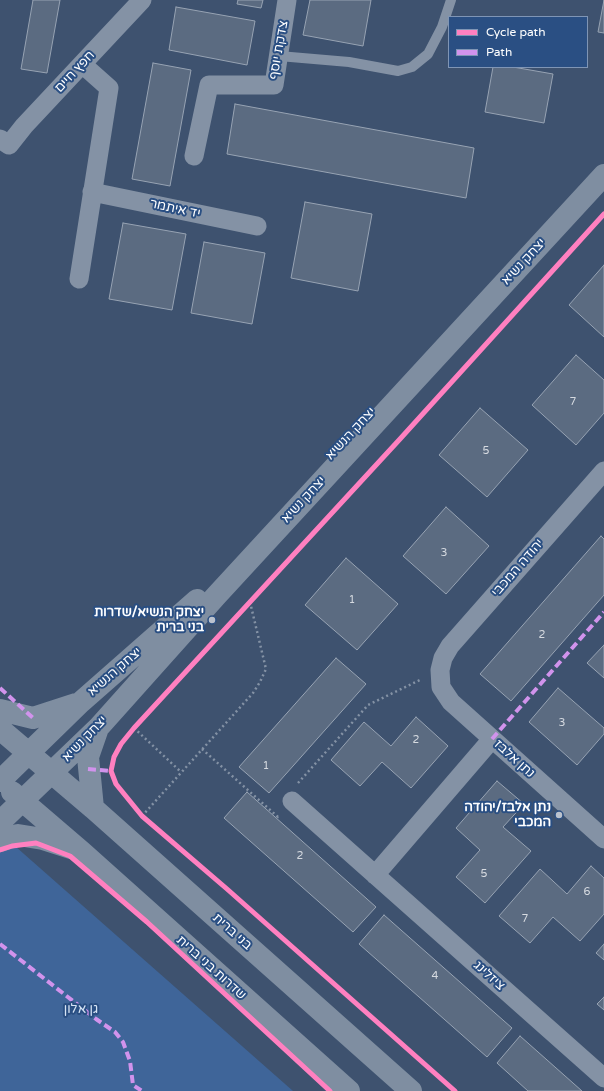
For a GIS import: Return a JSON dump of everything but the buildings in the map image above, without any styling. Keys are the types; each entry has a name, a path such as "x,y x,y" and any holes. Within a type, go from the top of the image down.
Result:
{"main road":[{"name":"יצחק הנשיא","path":"0,782 81,702 204,594 604,158"},
{"name":"יצחק נשיא","path":"0,822 98,728 216,596 604,175"},
{"path":"0,710 33,718 81,702"},
{"path":"93,808 88,757 98,728"},
{"path":"0,729 52,773"},
{"name":"בני ברית","path":"52,773 411,1091"},
{"name":"שדרות בני ברית","path":"0,782 82,852 349,1091"},
{"path":"0,841 18,835 43,839 82,852"}],"street":[{"name":"חפץ חיים","path":"4,142 24,126 142,0"},
{"name":"צדקת יוסף","path":"194,156 209,85 274,85 287,0"},
{"path":"79,279 109,88 82,64"},
{"name":"יד איתמר","path":"92,192 257,226"},
{"name":"יהודה המכבי","path":"440,670 443,658 450,646 604,471"},
{"name":"נתן אלבז","path":"440,670 441,687 451,702 604,839"},
{"path":"375,874 492,739"},
{"name":"ציזלינג","path":"292,802 604,1078"}],"lane":[{"path":"279,56 349,62 398,71 412,67 428,54 442,27 451,0"}],"path":[{"path":"142,816 253,693 260,682 266,669 250,602"},
{"path":"202,749 278,817 292,802 287,796 368,705 440,670"},
{"path":"134,728 181,772"}],"green space":[{"name":"גן אלון","path":"7,839 293,1091 0,1091 0,845"}],"marked path":[{"path":"492,739 604,612"},
{"path":"0,688 33,718"},
{"path":"88,769 111,771"},
{"path":"0,944 96,1019 115,1032 123,1042 130,1061 133,1085 142,1091"}],"cycle path":[{"path":"455,1091 227,889 142,816 116,784 111,771 114,757 121,744 134,728 400,439 604,214"},
{"path":"0,850 12,846 36,843 70,856 147,922 330,1091"}],"place":[{"name":"יצחק הנשיא/שדרות בני ברית","path":"212,620"},
{"name":"נתן אלבז/יהודה המכבי","path":"559,815"}]}
